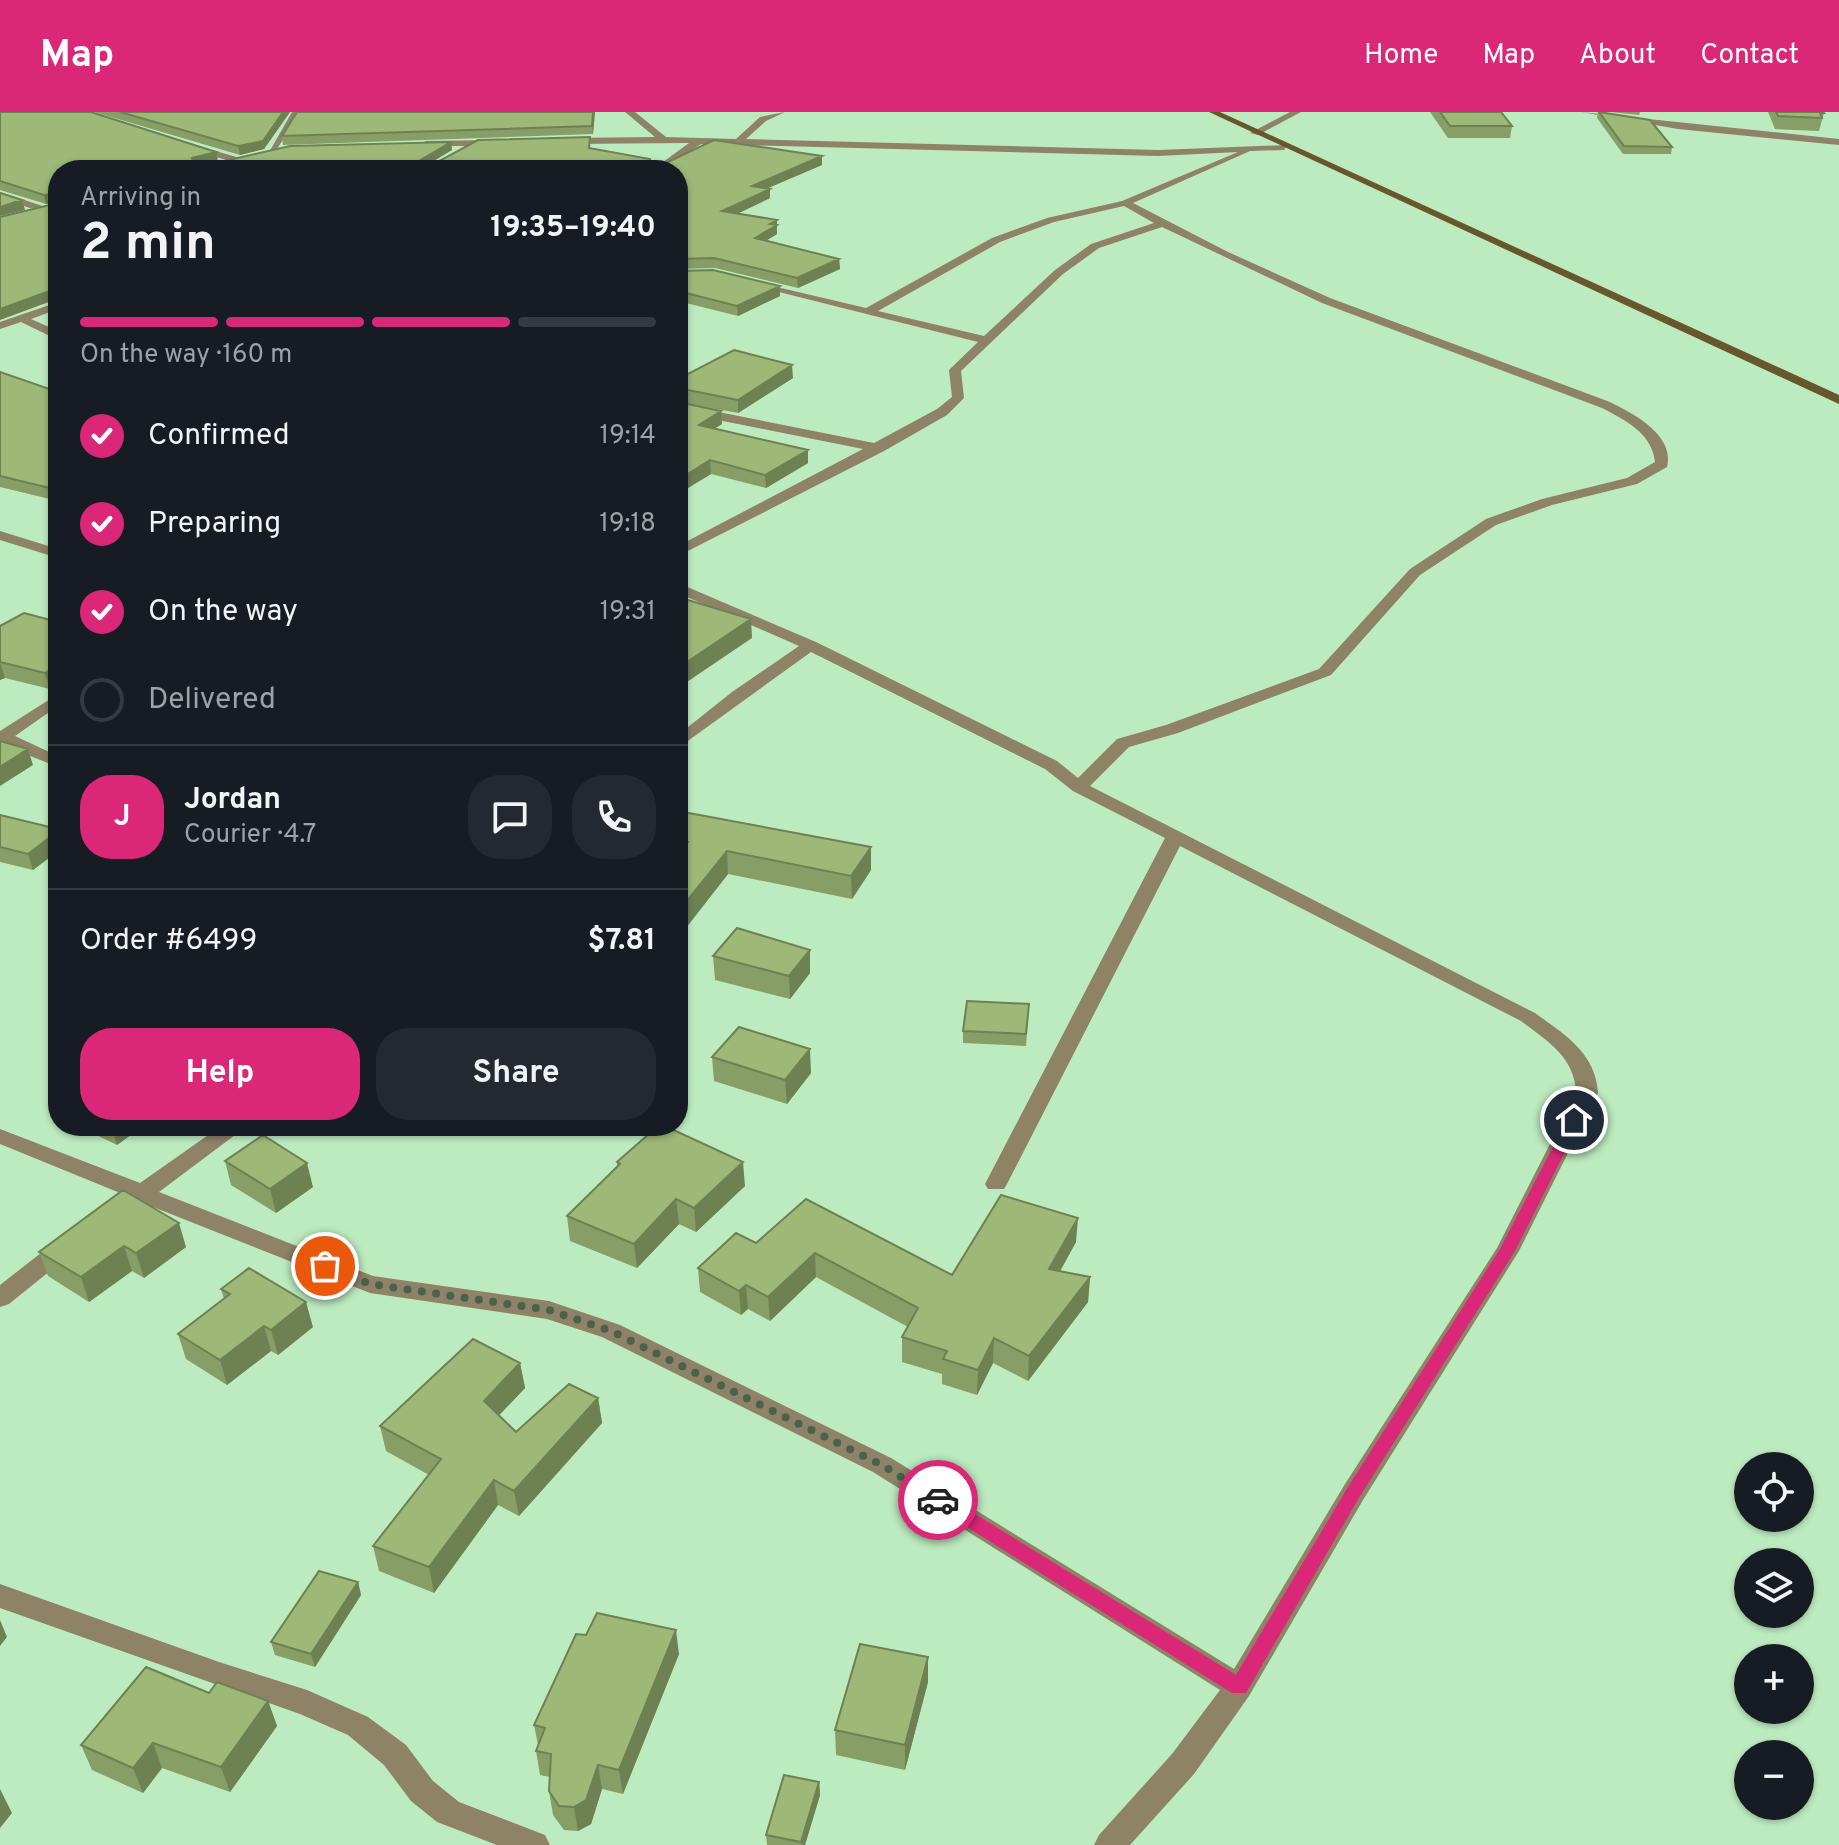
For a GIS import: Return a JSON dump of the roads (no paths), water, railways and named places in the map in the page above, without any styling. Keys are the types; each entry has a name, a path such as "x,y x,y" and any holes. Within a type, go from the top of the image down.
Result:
{"street":[{"path":"271,152 296,112"},
{"path":"629,112 664,140"},
{"path":"737,143 763,119 781,112"},
{"path":"1213,112 1839,400"},
{"path":"1255,133 1297,112"},
{"path":"1585,112 1678,126 1839,142"},
{"path":"548,141 664,140 1158,153 1246,152 1284,147"},
{"path":"671,160 699,141"},
{"path":"420,145 505,142"},
{"path":"177,143 237,160 248,158"},
{"path":"455,156 476,143"},
{"path":"260,155 291,149"},
{"path":"868,312 996,240 1051,220 1125,203 1246,152"},
{"path":"0,195 45,210"},
{"path":"1079,787 1123,743 1172,729 1325,672 1415,572 1491,522 1547,502 1632,481 1662,464 1662,450 1652,436 1630,417 1606,405 1286,284 1159,225 1125,203"},
{"path":"15,218 48,209"},
{"path":"688,547 942,412 958,398 955,370 1059,272 1095,246 1159,225"},
{"path":"744,281 985,340"},
{"path":"0,326 48,309"},
{"path":"23,319 48,331"},
{"path":"688,410 879,448"},
{"path":"0,535 48,551"},
{"path":"688,591 810,645 1051,765 1079,787 1528,1017 1572,1051 1588,1076 1587,1093 1507,1251 1354,1492 1239,1687 1183,1764 1110,1845"},
{"path":"688,735 738,695 810,645"},
{"path":"48,706 5,735 11,742 48,758"},
{"path":"996,1184 1176,835"},
{"path":"0,1136 194,1217 370,1284 549,1310 611,1331 882,1465 1239,1687"},
{"path":"118,1209 222,1136"},
{"path":"0,1298 82,1234"},
{"path":"0,1596 219,1675 307,1703 358,1726 395,1755 422,1791 448,1812 534,1845"}]}
